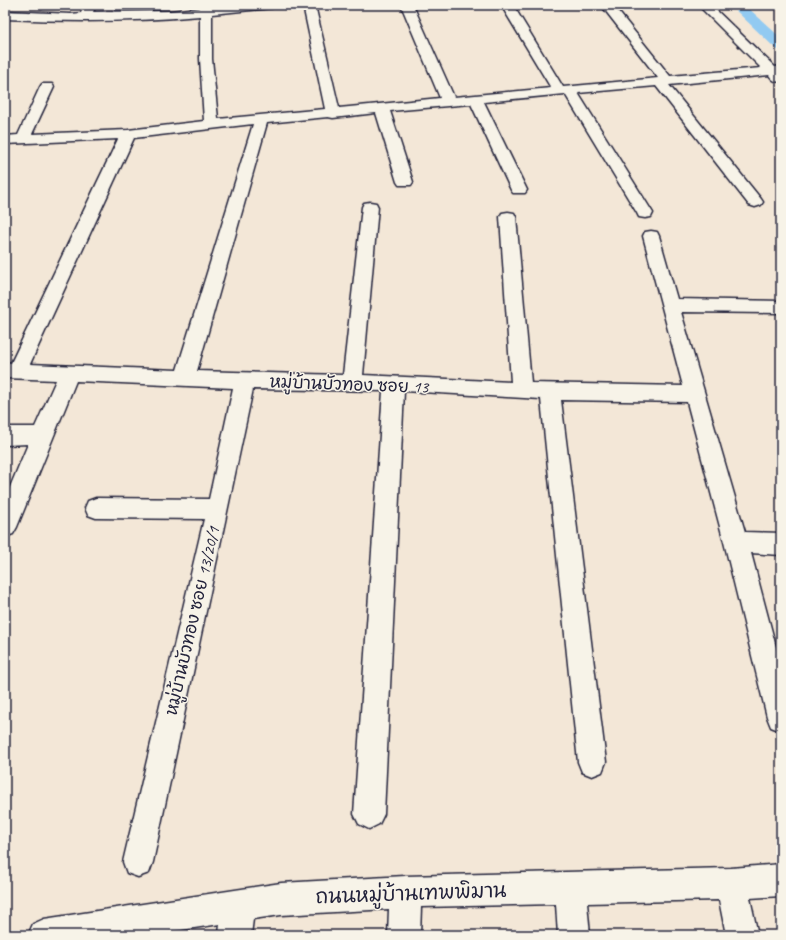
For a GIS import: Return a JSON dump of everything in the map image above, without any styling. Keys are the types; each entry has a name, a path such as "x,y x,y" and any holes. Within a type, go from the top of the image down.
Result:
{"street":[{"path":"5,11 8,5"},
{"path":"5,15 70,18 88,11 137,16 206,8 272,5"},
{"path":"309,5 333,114"},
{"path":"407,5 449,102"},
{"path":"506,5 645,213"},
{"path":"607,5 755,202"},
{"path":"704,5 778,74"},
{"path":"206,8 211,124"},
{"path":"5,140 128,134 211,124 333,114 664,82 778,74"},
{"path":"24,139 47,87"},
{"path":"476,100 519,190"},
{"path":"382,109 405,182"},
{"path":"185,378 261,120"},
{"path":"11,370 128,134"},
{"path":"352,382 370,207"},
{"path":"508,217 522,391"},
{"path":"651,236 736,542 781,717"},
{"path":"669,305 781,307"},
{"name":"หมู่บ้านบัวทอง ซอย 13","path":"11,370 245,381 394,383 522,391 694,394"},
{"path":"5,527 69,373"},
{"name":"หมู่บ้านบัวทอง ซอย 13/20/1","path":"138,862 218,509 245,381"},
{"path":"369,814 394,383"},
{"path":"550,391 592,762"},
{"path":"5,436 42,435"},
{"path":"96,508 218,509"},
{"path":"736,542 781,544"},
{"name":"ถนนหมู่บ้านเทพพิมาน","path":"50,934 237,920 281,899 405,892 731,884 781,880"},
{"path":"731,884 742,935"},
{"path":"570,887 574,935"},
{"path":"404,935 405,892"}],"waterway":[{"path":"737,5 781,46"}]}
